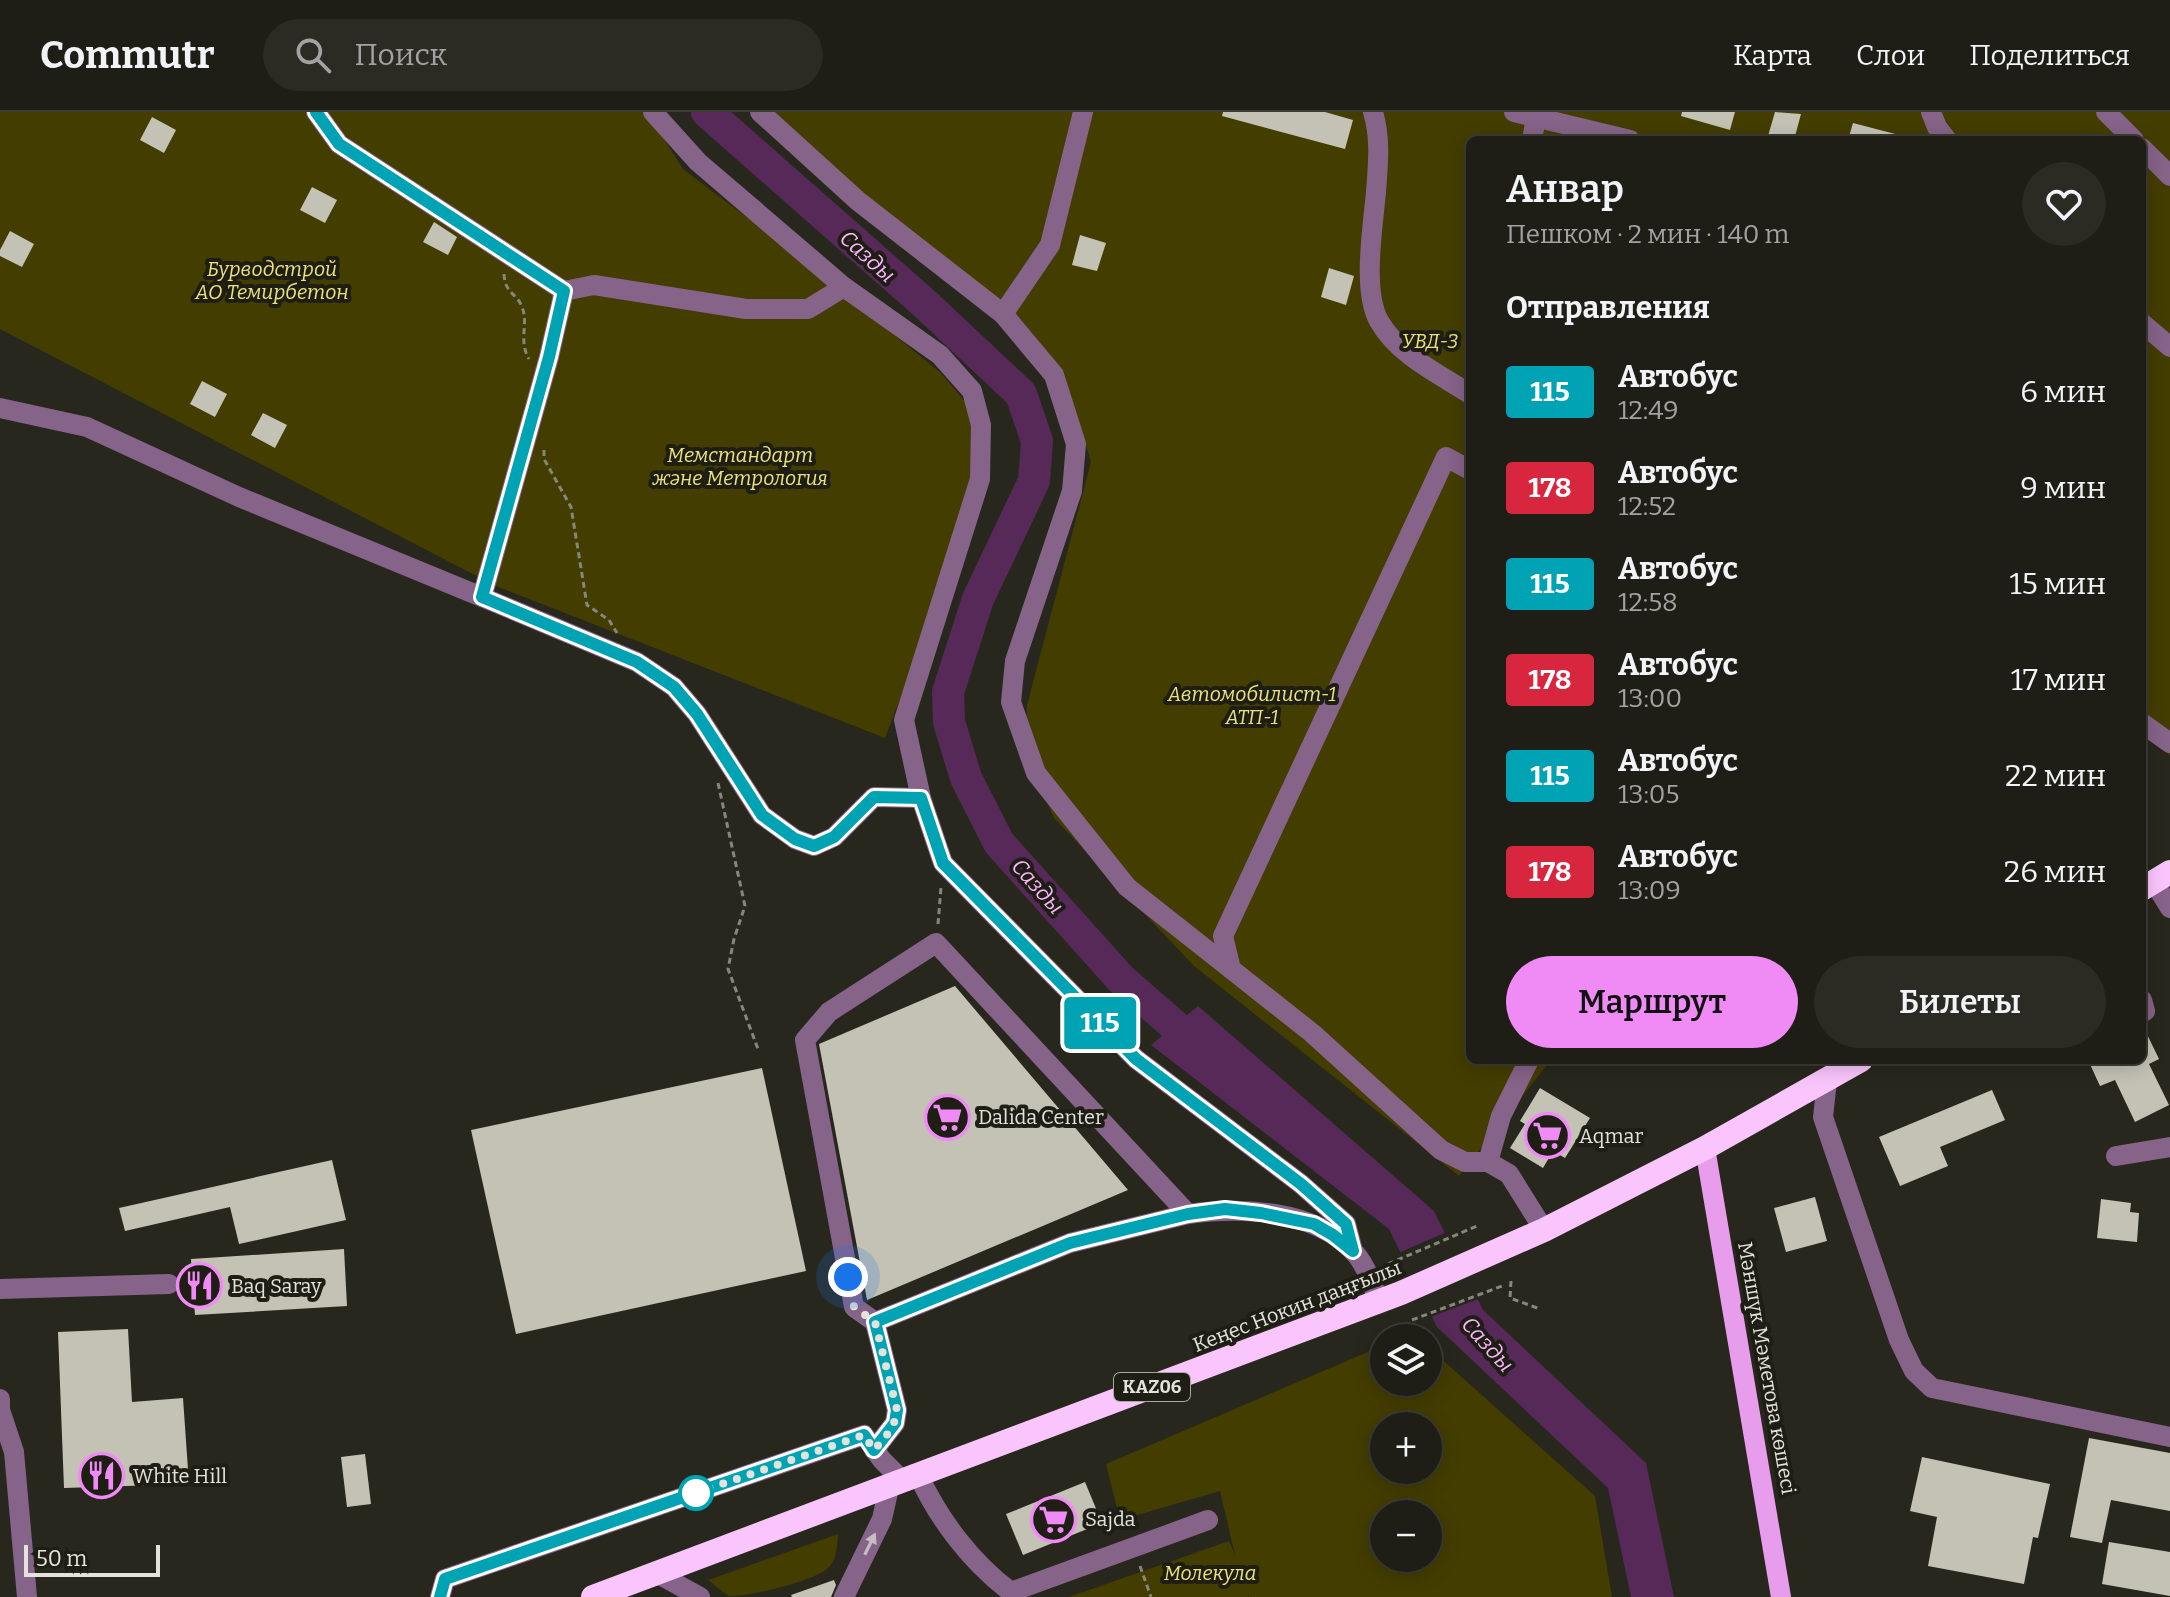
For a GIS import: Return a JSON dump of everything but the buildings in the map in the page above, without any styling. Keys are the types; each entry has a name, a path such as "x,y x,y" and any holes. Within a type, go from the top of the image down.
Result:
{"highway":[{"name":"Кеңес Нокин даңғылы","path":"593,1597 1390,1297 1490,1255 1705,1148 1855,1064"}],"main road":[{"name":"Мәншүк Мәметова көшесі","path":"1705,1148 1781,1597"}],"street":[{"path":"316,112 339,144 564,291 594,285 746,309 808,309 844,287"},
{"path":"653,112 698,162 844,287 940,355 972,391 981,425 980,479 904,720 921,798 943,863 1136,1059 1301,1184 1346,1224 1353,1251"},
{"path":"760,112 858,201 1003,314 1054,375 1076,444 1072,491 1015,661 1011,702 1036,773 1127,887 1312,1033 1441,1150 1465,1162 1488,1162 1509,1174 1544,1230"},
{"path":"1003,314 1050,245 1083,112"},
{"path":"1373,112 1380,142 1372,243 1373,306 1378,320 1401,348 1466,391"},
{"path":"1514,112 1614,136"},
{"path":"1931,112 1944,136"},
{"path":"2106,112 2130,136"},
{"path":"1533,136 1536,117"},
{"path":"2146,152 2170,176"},
{"path":"482,597 564,291"},
{"path":"2146,326 2170,347"},
{"path":"0,408 87,427 239,497 637,662 674,687 697,714 762,815 795,839 814,846 834,837 874,797 921,798"},
{"path":"1231,969 1223,936 1446,457 1466,468"},
{"path":"2146,726 2170,743"},
{"path":"2155,881 2170,908"},
{"path":"874,1450 895,1423 897,1410 875,1322 854,1307 805,1040 829,1012 936,943 1188,1214"},
{"path":"1488,1162 1501,1116 1527,1064"},
{"path":"1827,1081 1823,1117 1899,1340 1914,1371 1932,1388 2170,1437"},
{"path":"2116,1156 2170,1147"},
{"path":"875,1322 1070,1243 1188,1214 1225,1209 1314,1224 1353,1251 1390,1297"},
{"path":"0,1289 169,1284"},
{"path":"0,1399 0,1410 14,1452 27,1597"},
{"path":"440,1597 445,1579 864,1435 904,1482 930,1501 988,1576 1011,1592 1208,1520"},
{"path":"844,1597 904,1482"},
{"path":"652,1576 660,1575 700,1597"}],"path":[{"path":"502,250 504,286 523,308 523,348 542,382"},
{"path":"544,444 544,459 571,507 587,605 609,620 637,662"},
{"path":"717,781 745,906 728,969 758,1049"},
{"path":"936,943 943,863"},
{"path":"1388,1264 1477,1226"},
{"path":"1511,1281 1510,1298 1540,1309"},
{"path":"1412,1320 1502,1286"},
{"path":"1134,1547 1151,1597"}],"green space":[{"path":"0,112 647,112 683,169 789,249 941,373 978,417 975,502 885,738 496,586 0,329"},
{"name":"Автомобилист-1 АТП-1","path":"750,112 2170,112 2170,756 2146,725 2146,136 1466,136 1466,1064 1548,1064 1459,1176 1194,966 1054,818 1025,755 1027,705 1091,462 1071,397 1032,340 778,139"},
{"name":"Молекула","path":"1370,1351 1370,1396 1442,1396 1442,1359 1595,1496 1612,1597 1249,1597 1248,1594 1248,1597 1069,1597 1229,1541 1235,1555 1220,1491 1120,1520 1106,1464"},
{"path":"838,1534 836,1553 830,1566 794,1584 729,1596 708,1580"}],"water":[{"path":"1198,1006 1434,1211 1483,1310 1646,1463 1674,1597 1631,1597 1608,1488 1442,1332 1442,1324 1436,1324 1389,1229 1151,1045"}],"pier":[{"path":"1449,1231 1481,1298 1428,1318 1396,1254"}],"waterway":[{"name":"Сазды","path":"707,112 924,303 1021,394 1037,441 1034,481 978,599 948,692 949,722 966,778 999,843 1121,979 1206,1053"}],"bus line":[{"name":"115","path":"316,112 339,144 564,291 549,357 482,597 637,662 674,687 697,714 762,815 795,839 814,846 834,837 874,797 921,798 943,863 1136,1059 1301,1184 1346,1224 1353,1251 1314,1224 1225,1209 1188,1214 1070,1243 875,1322 897,1410 895,1423 874,1450 864,1435 445,1579 440,1597"}],"place":[{"name":"Dalida Center","path":"947,1117"},
{"name":"Aqmar","path":"1548,1136"},
{"name":"Baq Saray","path":"200,1286"},
{"name":"White Hill","path":"102,1476"},
{"name":"Sajda","path":"1054,1519"}],"route":[{"path":"696,1493 864,1435 874,1450 889,1433 897,1410 875,1322 854,1307 848,1277"}],"park label":[{"name":"Бурводстрой АО Темирбетон","path":"272,280"},
{"name":"УВД-3","path":"1430,341"},
{"name":"Мемстандарт және Метрология","path":"740,466"}]}
